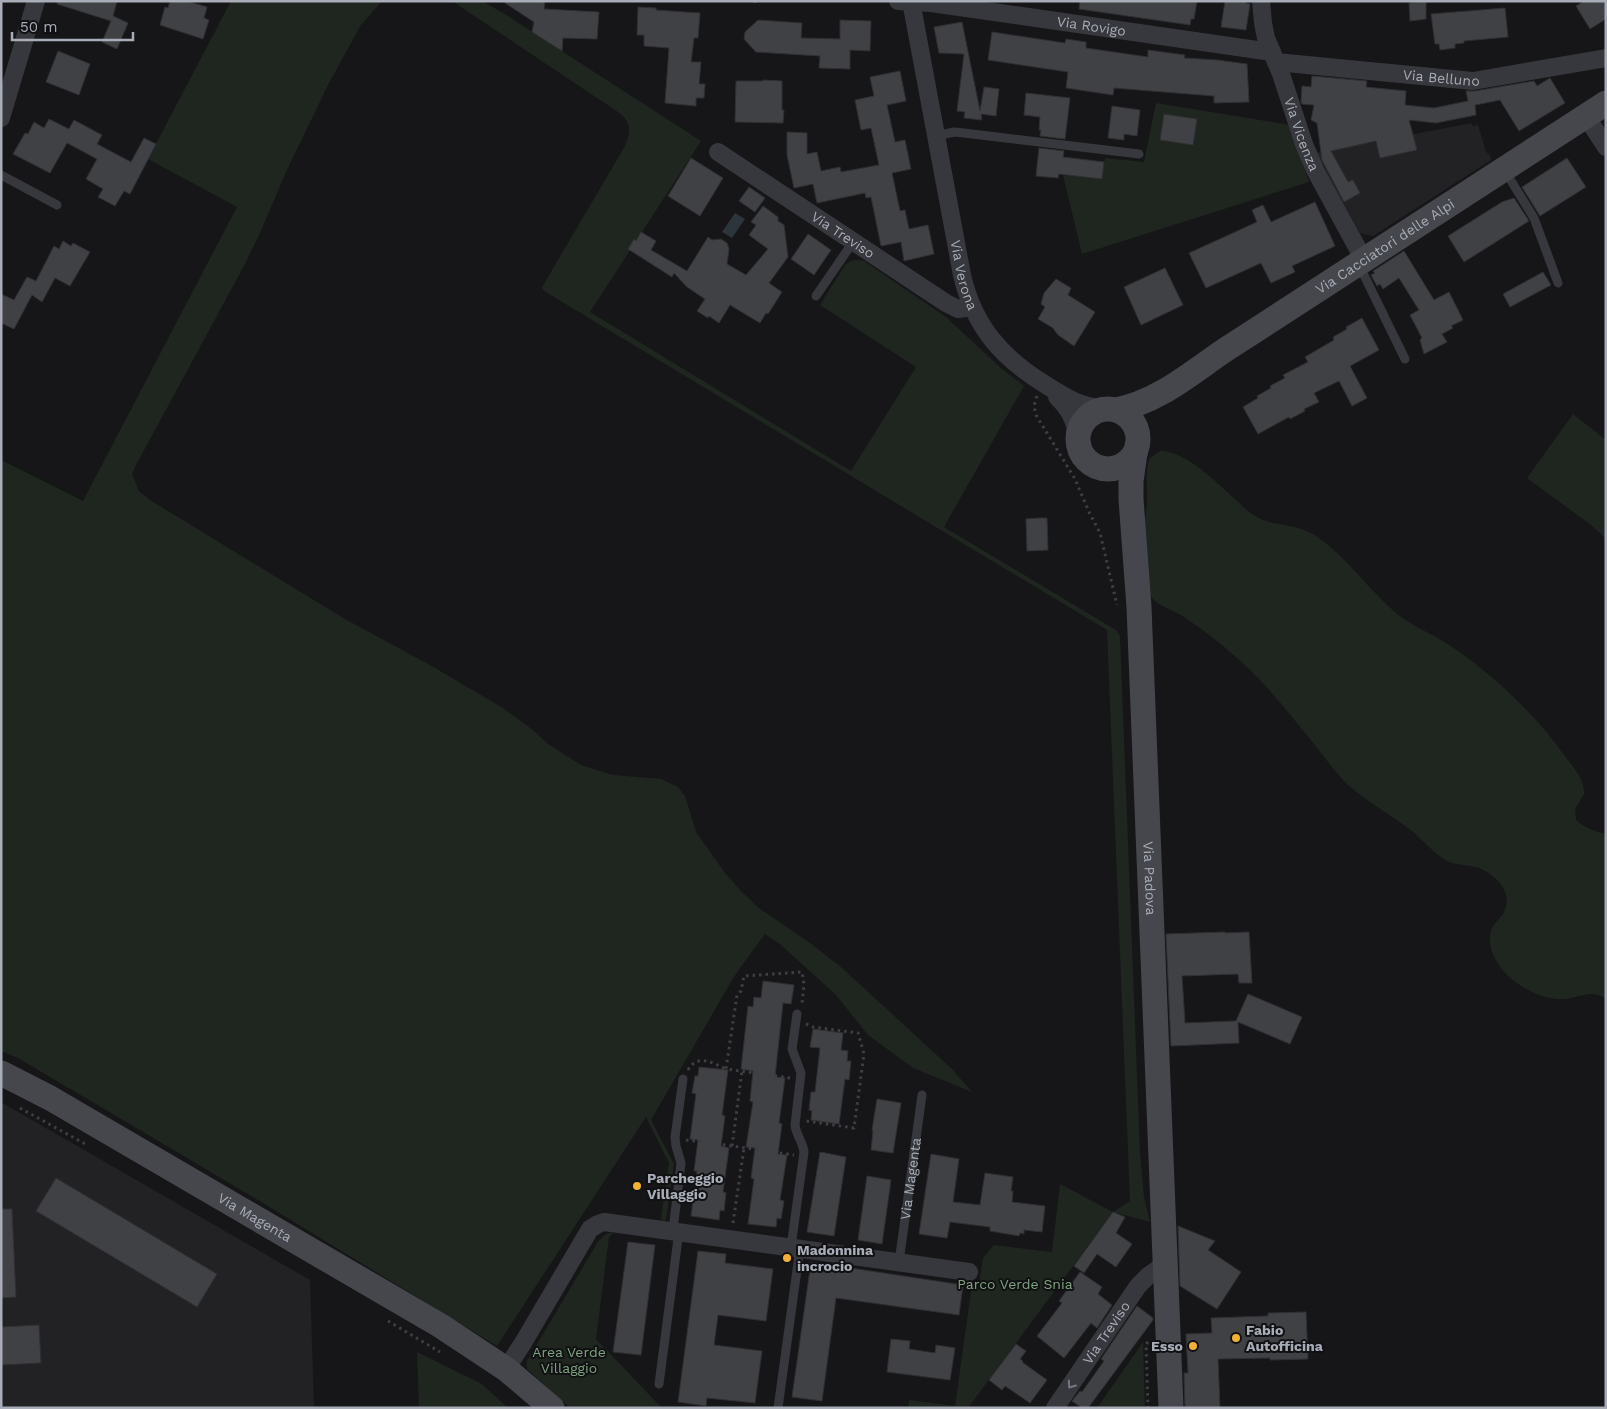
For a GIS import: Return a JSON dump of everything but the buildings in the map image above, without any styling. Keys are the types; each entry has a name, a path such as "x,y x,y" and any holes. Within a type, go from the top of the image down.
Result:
{"street":[{"path":"1,118 36,1"},
{"name":"Via Vicenza","path":"1261,1 1264,28 1300,135 1311,162 1361,262"},
{"name":"Via Rovigo","path":"907,2 931,3 1274,57"},
{"name":"Via Verona","path":"907,2 936,136 962,275 972,307 983,328 999,348 1018,366 1075,403 1090,408 1111,410"},
{"name":"Via Belluno","path":"1274,57 1473,81 1606,58"},
{"path":"1596,109 1606,147"},
{"name":"Via Cacciatori delle Alpi","path":"1078,438 1083,423 1088,417 1096,412 1145,402 1166,390 1596,109"},
{"name":"Via Treviso","path":"718,152 950,306 962,309 972,307"},
{"name":"Via Verona","path":"1045,384 1069,409 1078,438"},
{"name":"Via Cacciatori delle Alpi","path":"1137,446 1146,413 1166,390"},
{"path":"1078,438 1083,454 1094,465 1102,468 1118,467 1125,464 1137,446 1135,425 1125,414 1111,410"},
{"name":"Via Padova","path":"1137,446 1131,481 1139,607 1171,1408"},
{"name":"Via Padova","path":"1094,465 1107,476 1118,490 1133,520"},
{"name":"Via Magenta","path":"1,1073 43,1093 435,1322 506,1369 552,1408"},
{"path":"506,1369 524,1343 593,1227 601,1222 608,1221 969,1272"},
{"name":"Via Treviso","path":"1055,1408 1138,1286 1164,1264"}],"lane":[{"path":"936,136 954,132 1139,154"},
{"path":"1504,169 1534,218 1558,283"},
{"path":"1,174 57,205"},
{"path":"816,296 853,242"},
{"path":"1361,262 1366,278 1405,359"},
{"path":"778,1408 803,1156 803,1145 796,1132 801,1079 800,1069 792,1049 796,1018"},
{"path":"659,1384 676,1231 681,1166 675,1140 683,1080"},
{"name":"Via Magenta","path":"899,1262 922,1095"}],"path":[{"path":"1045,384 1035,399 1034,410 1041,425 1075,479 1100,533 1118,607"},
{"path":"726,1069 737,995 744,976 802,972 804,991 802,1006 796,1018 813,1027 858,1033 864,1054 854,1128 796,1120"},
{"path":"683,1080 692,1063 700,1060 708,1061 726,1069 801,1079"},
{"path":"732,1146 742,1071"},
{"path":"18,1106 92,1148"},
{"path":"710,1143 761,1150"},
{"path":"733,1223 744,1148"},
{"path":"767,1151 803,1156"},
{"path":"382,1317 448,1356"}],"shaded area":[{"path":"1472,123 1472,126 1478,125 1486,152 1490,155 1491,160 1373,236 1360,233 1316,153"},
{"path":"735,213 745,219 732,238 722,232"},
{"path":"1,1102 310,1280 314,1408 1,1408"}],"green space":[{"path":"231,1 382,1 361,25 329,83 286,172 245,264 136,465 132,474 139,491 150,500 345,619 430,665 503,708 533,730 548,744 581,765 613,775 661,779 678,787 685,796 696,832 725,873 743,893 759,908 841,967 952,1069 972,1092 913,1068 868,1035 836,995 781,945 765,934 735,975 651,1120 674,1164 666,1220 663,1221 661,1218 669,1163 646,1117 497,1346 258,1200 18,1058 1,1051 1,460 83,501 237,207 148,159"},
{"path":"452,1 482,1 701,141 590,312 851,471 916,367 820,305 845,265 849,262 856,260 864,261 946,317 1002,369 1024,386 944,527 1116,630 1120,636 1140,1153 1144,1197 1150,1222 1113,1212 1130,1201 1107,630 544,291 542,288 545,282 625,146 629,133 628,125 621,114"},
{"path":"1156,103 1290,125 1309,182 1082,254 1063,175 1102,179 1105,158 1144,162","holes":["1164,114 1197,119 1193,145 1160,140"]},
{"path":"1573,414 1606,440 1606,539 1591,525 1527,478"},
{"path":"1160,451 1184,458 1196,466 1260,519 1299,528 1316,536 1337,553 1401,617 1463,654 1495,680 1539,723 1575,769 1583,783 1584,794 1575,809 1576,820 1590,829 1606,834 1606,999 1595,994 1563,999 1550,998 1519,985 1499,965 1490,943 1492,928 1503,914 1507,903 1506,894 1499,882 1481,869 1445,860 1416,834 1355,791 1335,770 1253,672 1217,641 1187,619 1160,605 1153,599 1148,591 1147,584 1145,519 1147,474 1150,458"},
{"name":"Parco Verde Snia","path":"1060,1184 1113,1212 968,1408 908,1408 909,1400 955,1406 972,1284 979,1284 983,1258 994,1245 1052,1252"},
{"name":"Area Verde Villaggio","path":"609,1233 614,1233 609,1237 596,1339 662,1408 570,1408 527,1369 527,1361 599,1240"},
{"path":"1143,1342 1145,1408 1097,1408"},
{"path":"417,1352 482,1384 508,1408 419,1408"}],"place":[{"name":"Parcheggio Villaggio","path":"637,1186"},
{"name":"Madonnina incrocio","path":"787,1258"},
{"name":"Fabio Autofficina","path":"1236,1338"},
{"name":"Esso","path":"1193,1346"}]}
